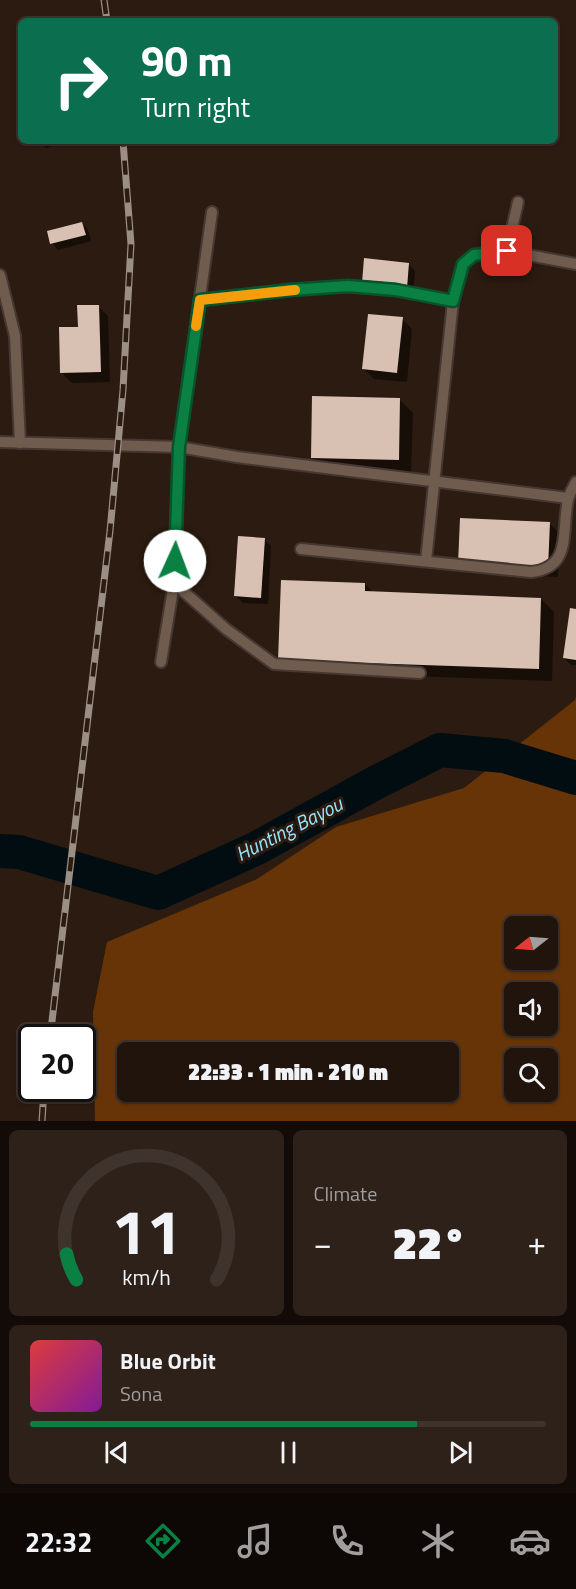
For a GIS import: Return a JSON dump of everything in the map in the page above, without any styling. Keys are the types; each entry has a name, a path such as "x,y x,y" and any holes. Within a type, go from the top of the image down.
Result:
{"lane":[{"path":"507,251 518,202"},
{"path":"161,662 174,583 179,447 212,212"},
{"path":"426,561 453,301 463,264 474,255 507,251 576,264"},
{"path":"0,275 15,336 20,442"},
{"path":"200,300 348,286 396,290 453,301"},
{"path":"0,322 12,322"},
{"path":"0,442 179,447 237,457 568,498"},
{"path":"301,549 531,572 543,571 554,564 560,556 568,498 576,482"},
{"path":"174,583 226,629 274,664 420,673"}],"shaded area":[{"path":"576,696 576,1121 95,1121 96,1024 93,1024 93,1012 107,942 257,879 336,827 464,788 575,700"}],"building":[{"path":"82,222 86,235 50,244 47,231"},
{"path":"364,258 409,263 407,288 362,283"},
{"path":"77,305 99,305 101,372 60,373 59,327 78,327"},
{"path":"368,314 403,317 397,373 362,369"},
{"path":"312,396 400,398 399,460 311,458"},
{"path":"460,518 550,522 548,568 458,564"},
{"path":"238,536 265,538 261,598 234,596"},
{"path":"281,580 365,583 365,591 541,598 539,669 278,660"},
{"path":"570,608 576,609 576,660 563,658"}],"waterway":[{"name":"Hunting Bayou","path":"0,851 19,852 158,893 255,849 440,750 504,756 576,778"}],"railway":[{"path":"104,0 107,18"},
{"path":"52,1024 110,531 123,390 131,244 123,144"},
{"path":"42,1121 43,1102"}],"slow traffic":[{"path":"196,326 200,300 295,290"}],"route":[{"path":"175,561 179,447 200,300 348,286 396,290 453,301 463,264 474,255 507,251"}]}
